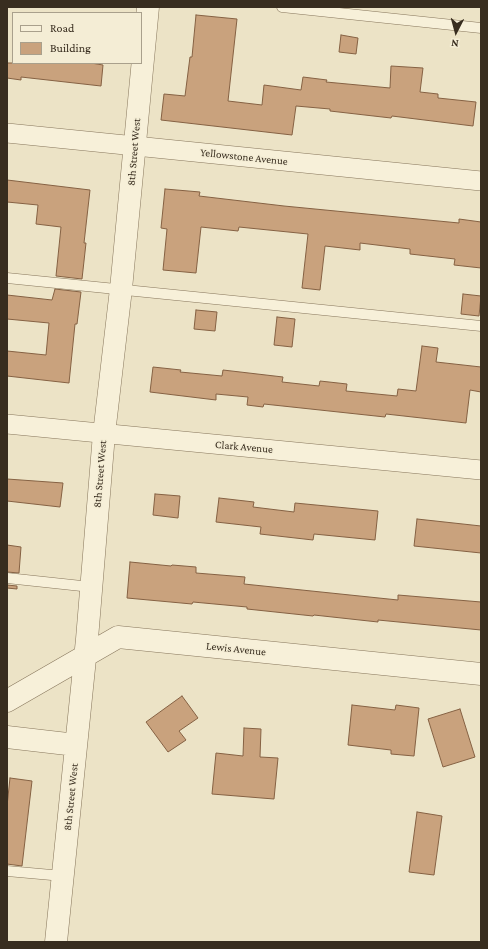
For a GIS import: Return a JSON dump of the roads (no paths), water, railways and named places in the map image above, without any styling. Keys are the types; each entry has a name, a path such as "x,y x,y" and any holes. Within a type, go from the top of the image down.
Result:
{"street":[{"name":"8th Street West","path":"56,942 85,656 104,434 121,289 148,7"},
{"name":"Yellowstone Avenue","path":"7,133 481,181"},
{"name":"Clark Avenue","path":"7,424 481,470"},
{"name":"Lewis Avenue","path":"7,700 118,637 481,674"},
{"path":"7,738 76,745"}],"lane":[{"path":"282,7 481,28"},
{"path":"7,278 481,326"},
{"path":"7,578 91,588"},
{"path":"7,871 63,876"}]}
